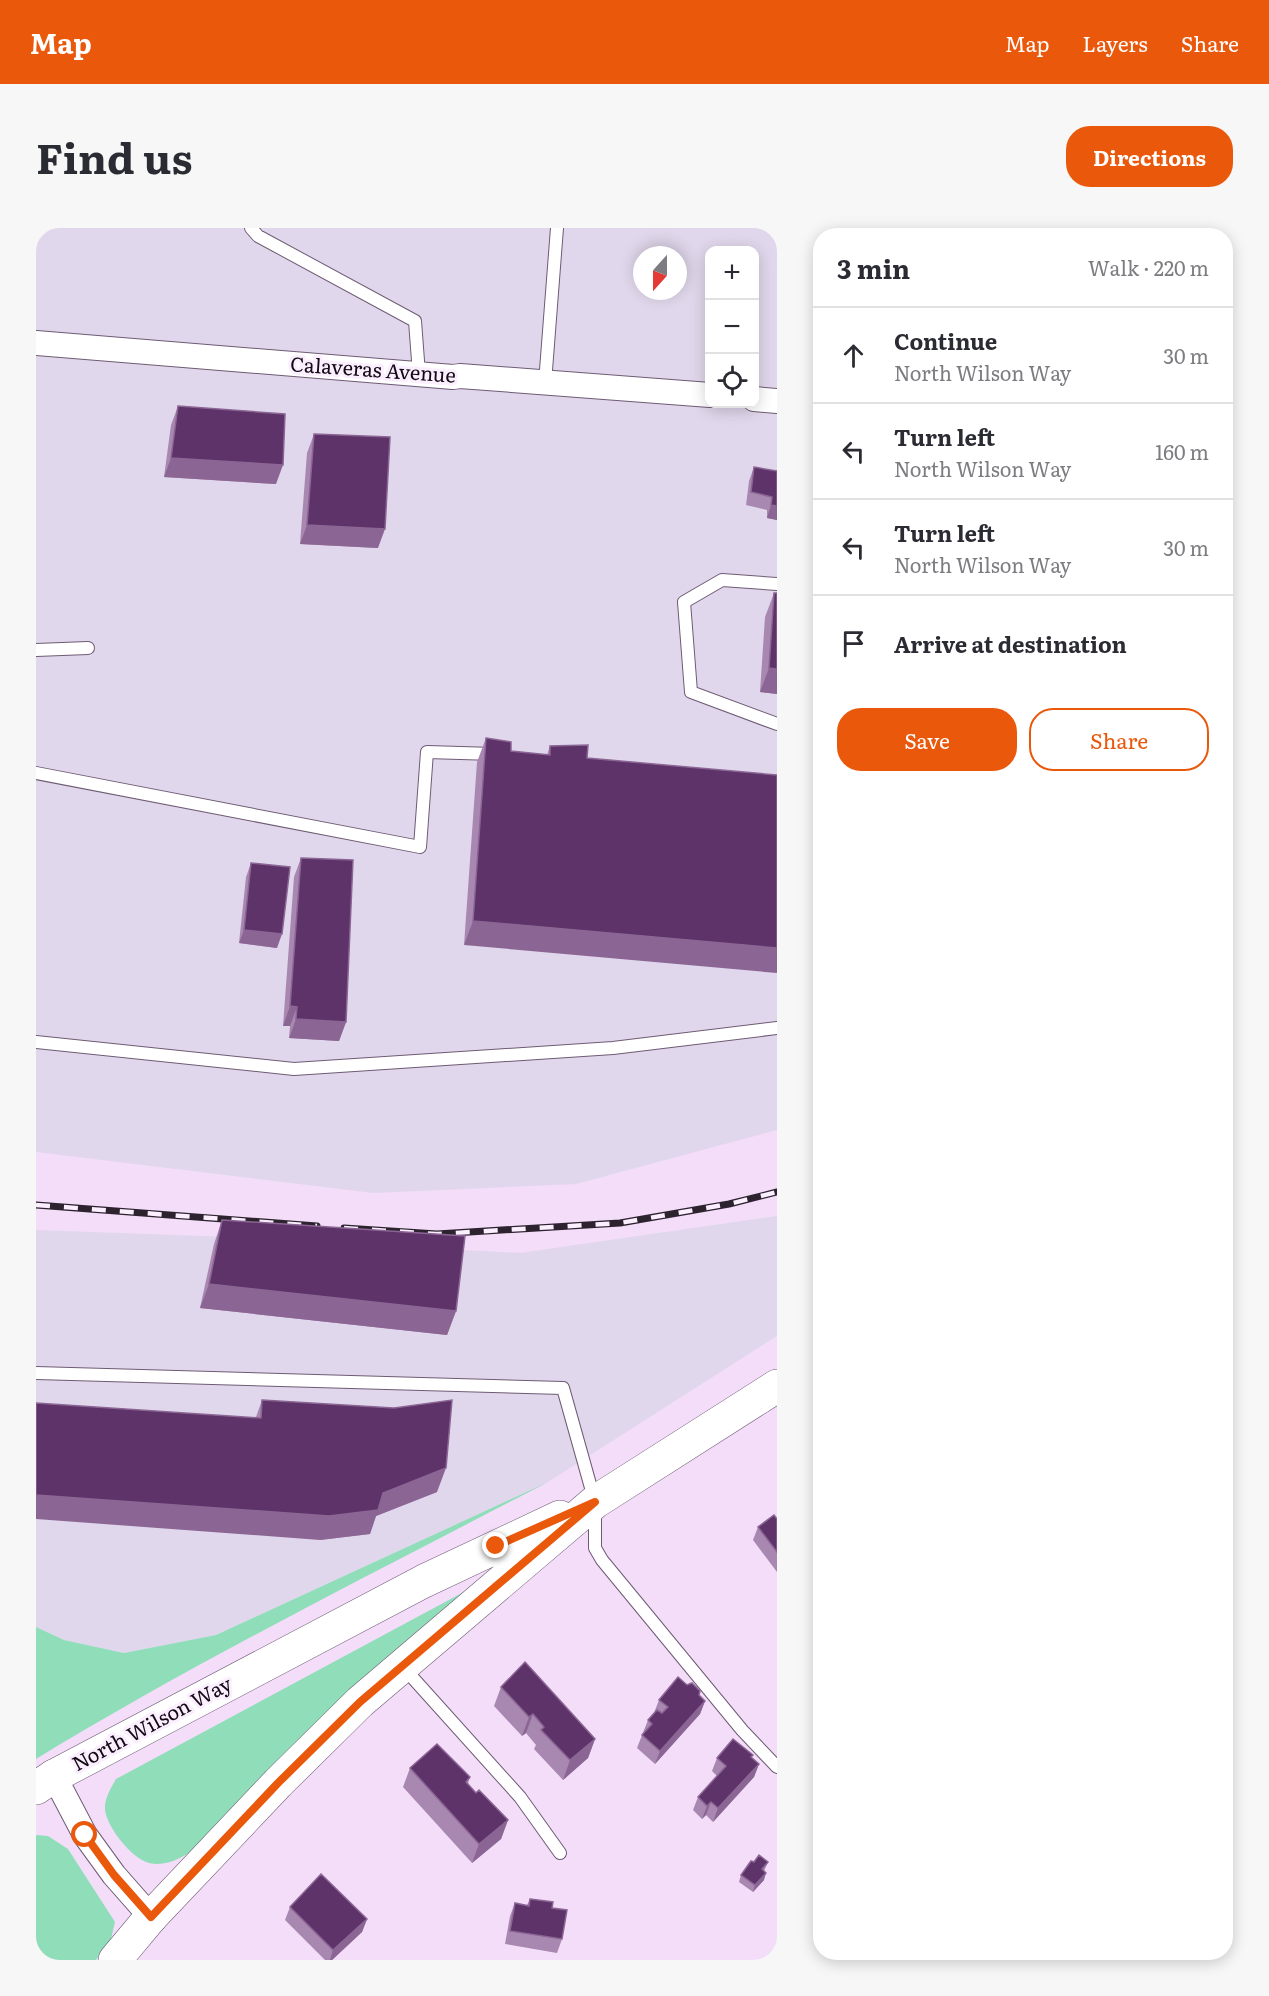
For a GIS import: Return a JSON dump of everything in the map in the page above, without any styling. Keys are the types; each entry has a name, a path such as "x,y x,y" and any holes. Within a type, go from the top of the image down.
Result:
{"main road":[{"name":"North Wilson Way","path":"45,1782 424,1581 595,1502 777,1386"},
{"name":"North Wilson Way","path":"151,1917 278,1783 360,1702 595,1502"},
{"path":"115,1960 151,1917"}],"street":[{"name":"Calaveras Avenue","path":"36,343 705,395"},
{"path":"759,399 777,401"},
{"name":"North Wilson Way","path":"45,1782 114,1875 151,1917"}],"lane":[{"path":"251,228 258,236 415,321 419,374"},
{"path":"545,383 557,228"},
{"path":"777,584 722,580 684,602 691,692 777,724"},
{"path":"36,650 88,648"},
{"path":"36,773 420,847 427,752 506,754"},
{"path":"36,1042 294,1070 613,1048 777,1028"},
{"path":"36,1373 563,1388 595,1502 595,1548 616,1580 742,1730 777,1767"},
{"path":"402,1666 519,1797 560,1853"}],"shaded area":[{"path":"36,228 777,228 777,1130 576,1184 373,1193 36,1152"},
{"path":"777,1216 777,1336 548,1482 216,1635 124,1653 64,1640 36,1627 36,1230 204,1236 520,1253"}],"green space":[{"path":"548,1482 226,1651 36,1759 36,1627 64,1640 124,1653 216,1635"},
{"path":"473,1587 197,1848 180,1858 162,1864 149,1863 128,1849 115,1833 107,1817 105,1806 116,1779"},
{"path":"36,1835 48,1836 68,1849 115,1922 111,1939 96,1960 36,1960"}],"building":[{"path":"178,406 285,414 283,465 171,458"},
{"path":"314,434 390,437 385,529 307,525"},
{"path":"754,467 777,471 777,506 771,505 772,497 751,492"},
{"path":"774,593 777,593 777,669 769,668"},
{"path":"486,738 511,742 511,751 550,755 550,746 588,745 587,758 777,775 777,948 473,921"},
{"path":"301,858 353,860 346,1022 296,1019 297,1007 290,1006"},
{"path":"251,863 290,867 282,934 244,930"},
{"path":"222,1220 465,1236 456,1311 209,1284"},
{"path":"262,1400 394,1408 452,1400 446,1468 383,1493 378,1510 329,1516 36,1495 36,1403 261,1418"},
{"path":"774,1515 777,1519 777,1552 758,1527"},
{"path":"525,1662 595,1739 570,1760 541,1730 544,1727 533,1714 529,1717 501,1687"},
{"path":"678,1677 687,1685 692,1683 700,1691 699,1695 705,1701 660,1751 642,1735 652,1724 648,1720 657,1710 662,1713 668,1707 659,1700"},
{"path":"733,1739 753,1755 751,1757 759,1764 718,1808 711,1802 707,1806 698,1797 726,1766 717,1758"},
{"path":"437,1744 470,1777 466,1782 476,1793 479,1790 508,1820 479,1844 410,1768"},
{"path":"759,1855 768,1862 762,1869 766,1873 755,1885 741,1875 751,1861 754,1862"},
{"path":"321,1874 367,1919 333,1950 290,1907"},
{"path":"530,1899 553,1902 552,1908 567,1910 562,1939 510,1931 515,1903 529,1906"}],"railway":[{"path":"344,1228 437,1234 620,1223 729,1204 777,1192"},
{"path":"36,1205 317,1226"}],"route":[{"path":"85,1835 114,1875 151,1917 278,1783 360,1702 595,1502 496,1546"}]}
